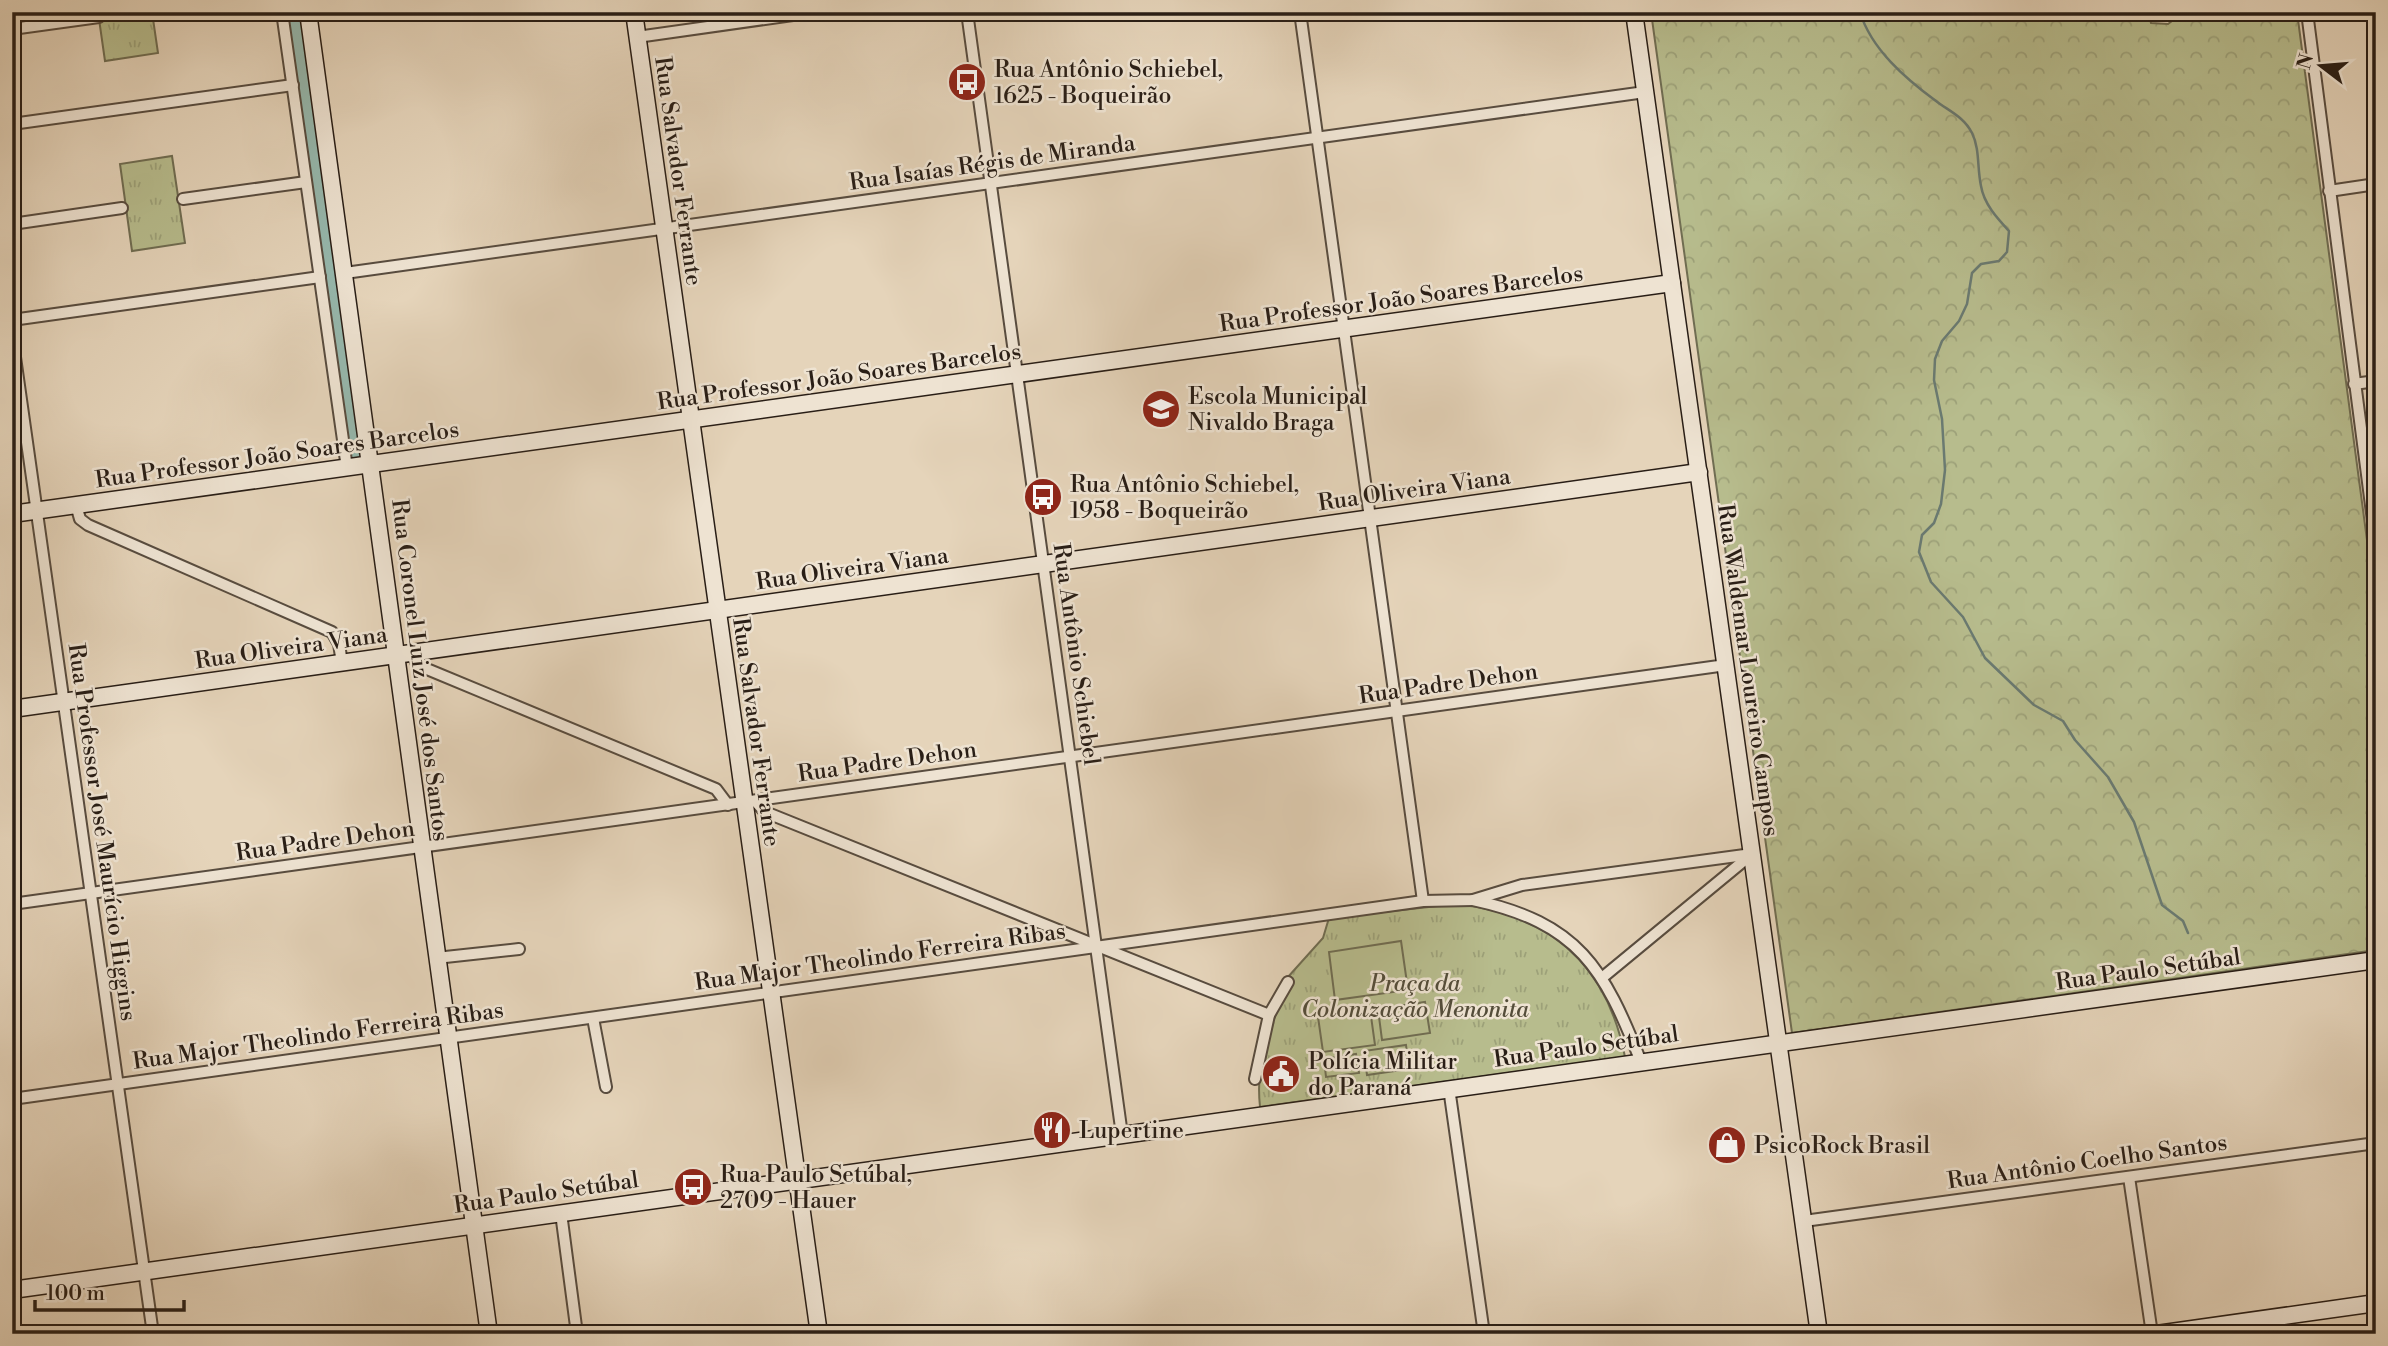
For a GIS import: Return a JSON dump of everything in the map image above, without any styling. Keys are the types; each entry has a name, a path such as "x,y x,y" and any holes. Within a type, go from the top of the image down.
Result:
{"main road":[{"name":"Rua Coronel Luiz José dos Santos","path":"308,12 489,1334"},
{"name":"Rua Salvador Ferrante","path":"634,12 742,802 819,1334"},
{"name":"Rua Waldemar Loureiro Campos","path":"1634,12 1819,1334"},
{"name":"Rua Professor João Soares Barcelos","path":"12,514 1672,283"},
{"name":"Rua Oliveira Viana","path":"12,709 1699,472"},
{"name":"Rua Paulo Setúbal","path":"12,1290 2376,960"},
{"path":"2155,1334 2376,1303"}],"street":[{"path":"282,12 347,467"},
{"path":"637,37 814,12"},
{"name":"Rua Antônio Schiebel","path":"967,12 1122,1135"},
{"path":"1300,12 1423,901"},
{"path":"2307,12 2376,544"},
{"path":"12,29 100,16"},
{"path":"12,124 293,85"},
{"name":"Rua Isaías Régis de Miranda","path":"345,273 1645,92"},
{"path":"183,200 306,182"},
{"path":"2329,191 2376,184"},
{"path":"12,224 122,208"},
{"path":"12,320 320,277"},
{"name":"Rua Professor José Maurício Higgins","path":"12,336 153,1334"},
{"path":"2354,384 2376,381"},
{"path":"76,505 80,519 88,525 332,632 339,644 342,663"},
{"path":"415,652 416,662 422,667 742,802 1269,1015"},
{"name":"Rua Padre Dehon","path":"12,905 1726,665"},
{"path":"1603,977 1752,854"},
{"name":"Rua Major Theolindo Ferreira Ribas","path":"12,1100 1423,901 1473,900 1522,885 1752,854"},
{"path":"1473,900 1506,909 1545,926 1576,947 1603,977 1641,1062"},
{"path":"436,958 519,949"},
{"path":"1255,1079 1269,1015 1288,982"},
{"path":"593,1018 606,1087"},
{"path":"1449,1088 1483,1334"},
{"name":"Rua Antônio Coelho Santos","path":"1804,1221 2376,1143"},
{"path":"2129,1177 2155,1334"},
{"path":"561,1213 577,1334"}],"green space":[{"path":"98,12 152,12 158,53 105,61"},
{"path":"1651,12 2148,12 2151,23 2168,24 2184,12 2297,12 2376,608 2376,950 1792,1033"},
{"path":"172,156 185,243 132,251 120,164"},
{"name":"Praça da Colonização Menonita","path":"1456,904 1520,919 1546,932 1569,949 1588,970 1604,995 1625,1057 1260,1107 1262,1057 1277,1011 1293,981 1288,977 1323,938 1329,918"},
{"path":"1401,941 1408,990 1335,1000 1329,952"},
{"path":"1425,1002 1430,1033 1382,1040 1378,1009"},
{"path":"1370,1009 1375,1045 1323,1052 1318,1017"},
{"path":"1406,1045 1409,1069 1367,1075 1364,1051"},
{"path":"1356,1054 1359,1073 1326,1077 1324,1059"}],"waterway":[{"path":"295,12 356,453"},
{"path":"1860,12 1872,38 1891,62 1969,127 1976,146 1985,199 2009,231 2007,252 1999,261 1981,264 1972,273 1967,304 1959,321 1942,341 1935,359 1934,380 1942,419 1945,470 1941,504 1934,523 1922,535 1919,552 1931,582 1963,617 1985,658 2034,705 2063,721 2075,740 2108,777 2134,822 2162,905 2183,921 2188,933"}],"place":[{"name":"Rua Antônio Schiebel, 1625 - Boqueirão","path":"967,82"},
{"name":"Escola Municipal Nivaldo Braga","path":"1161,409"},
{"name":"Rua Antônio Schiebel, 1958 - Boqueirão","path":"1043,497"},
{"name":"Polícia Militar do Paraná","path":"1281,1074"},
{"name":"Lupertine","path":"1052,1130"},
{"name":"PsicoRock Brasil","path":"1727,1145"},
{"name":"Rua Paulo Setúbal, 2709 - Hauer","path":"693,1187"}]}
